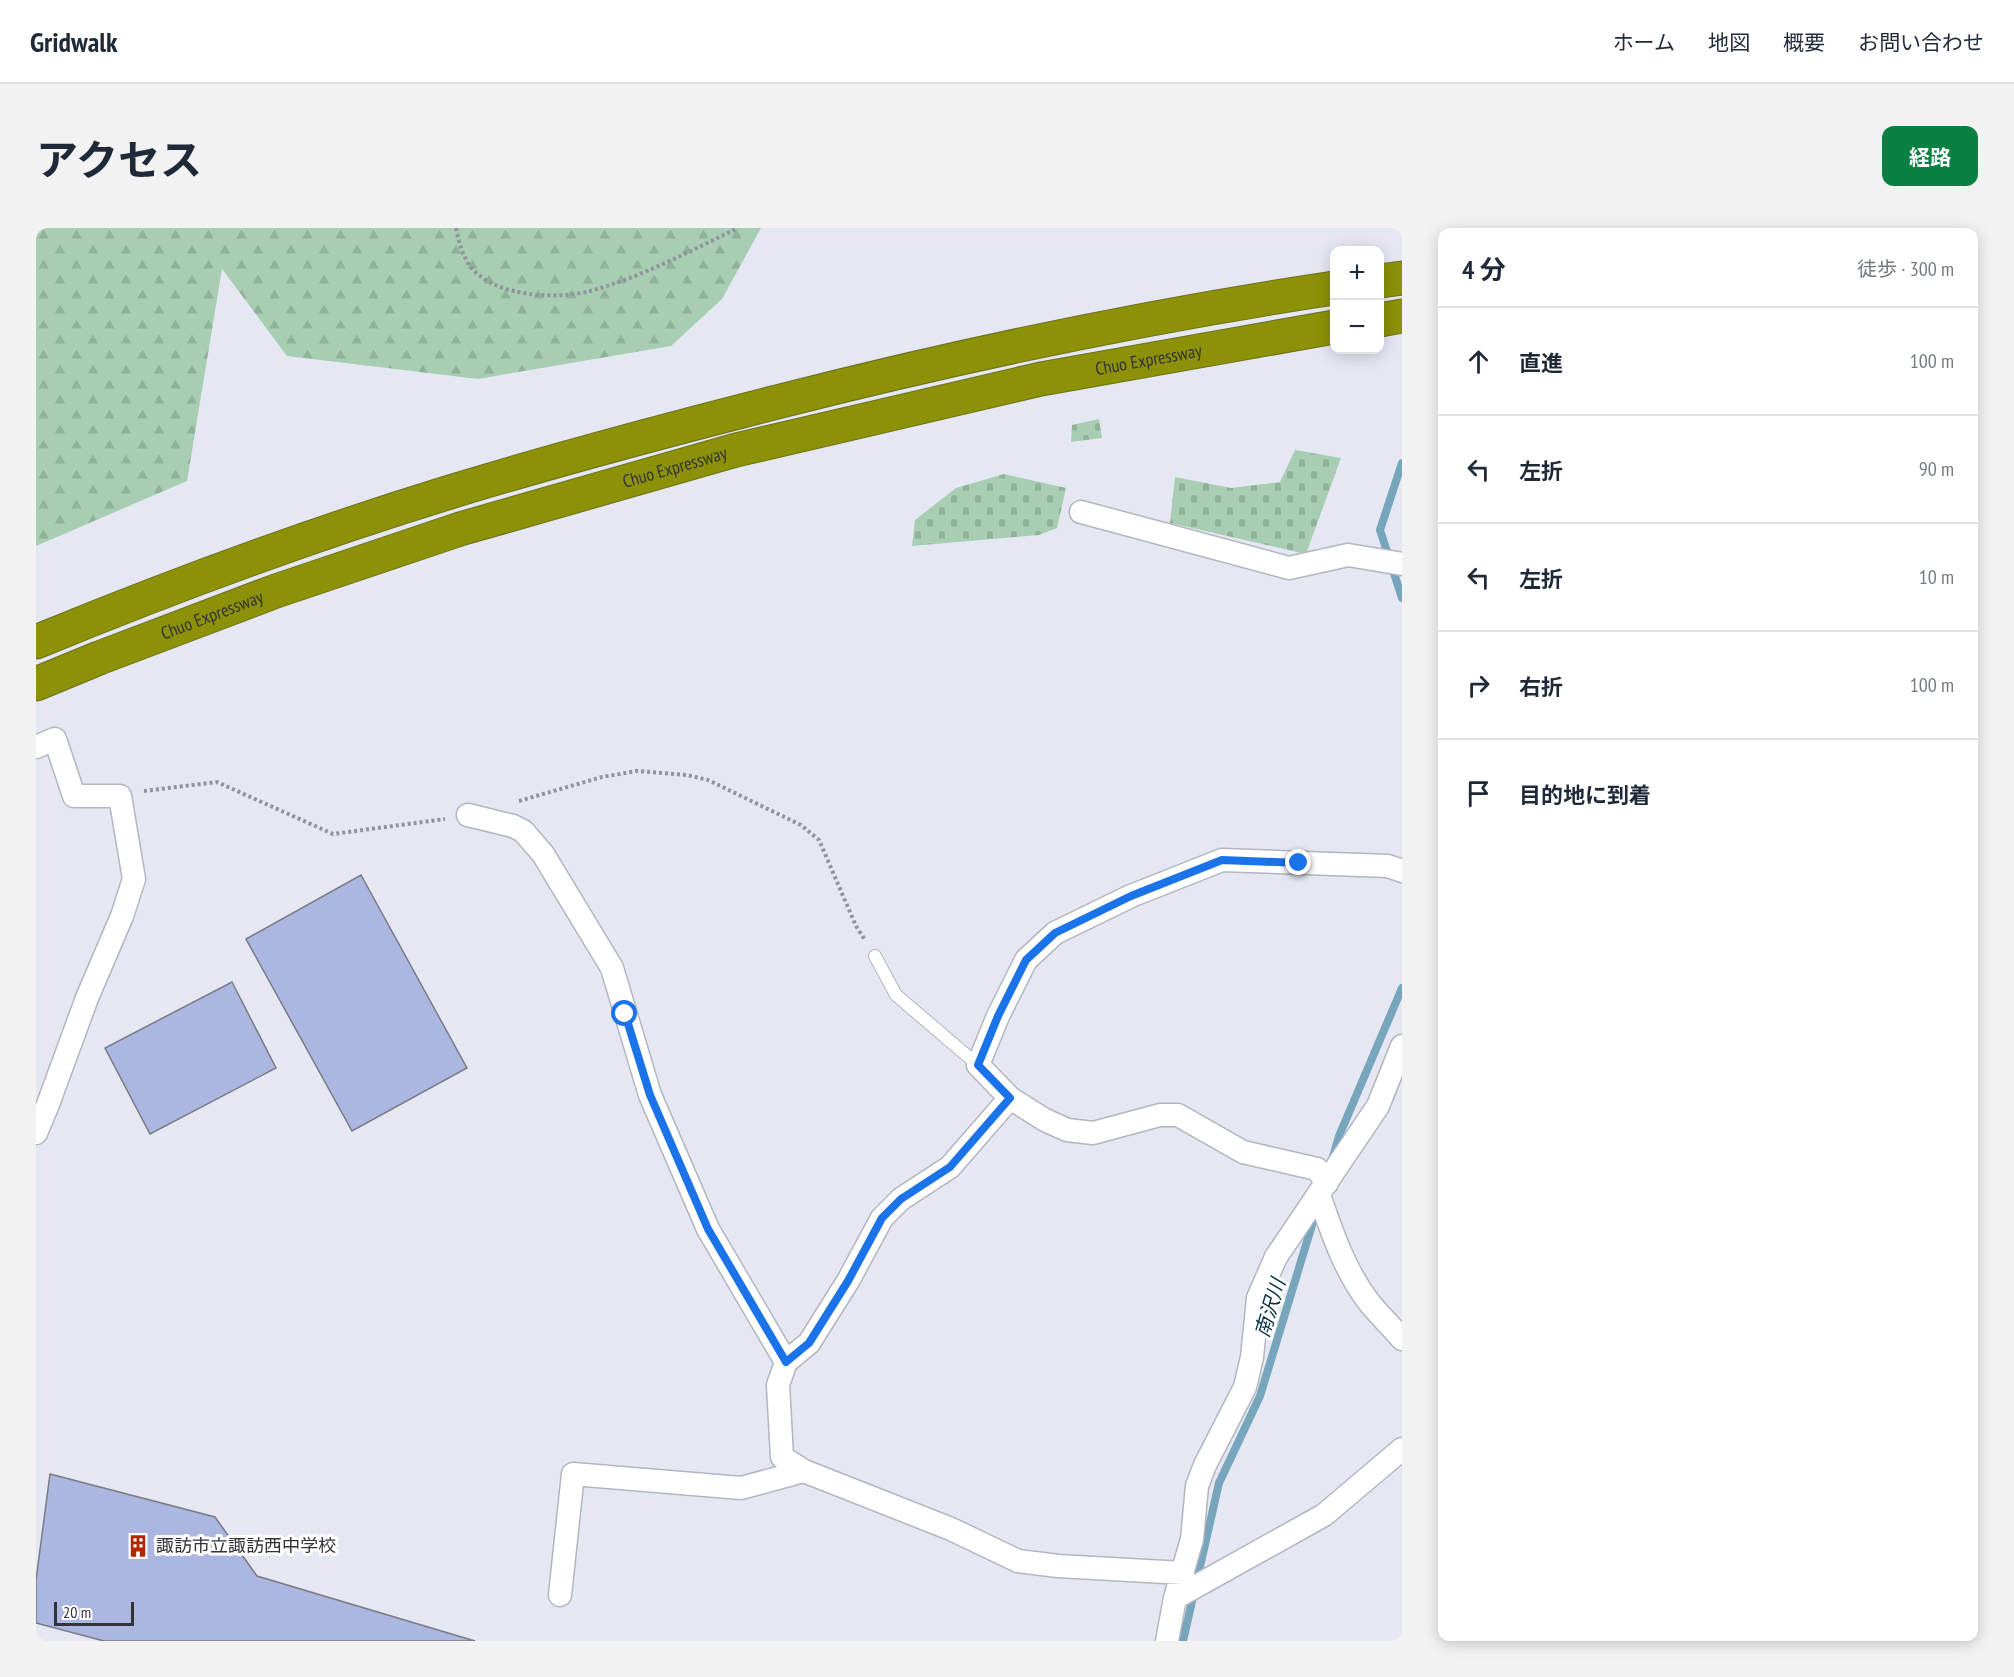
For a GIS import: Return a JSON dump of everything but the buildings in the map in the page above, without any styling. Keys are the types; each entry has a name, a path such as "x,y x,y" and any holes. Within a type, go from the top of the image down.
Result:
{"highway":[{"path":"1384,280 1402,278"},
{"name":"Chuo Expressway","path":"36,642 273,551 447,493 586,452 879,376 1164,316 1330,289"},
{"path":"1384,319 1402,316"},
{"name":"Chuo Expressway","path":"36,684 276,591 460,529 736,450 1041,379 1330,328"}],"street":[{"path":"1081,512 1289,568 1348,555 1402,564"},
{"path":"36,747 55,739 74,796 120,796 134,879 122,916 87,998 36,1133"},
{"path":"468,815 513,826 523,831 543,854 612,968 650,1095 708,1229 786,1362"},
{"path":"1402,871 1388,866 1222,860 1131,896 1055,933 1026,960 998,1016 978,1065 1010,1098 1067,1130 1093,1133 1160,1115 1178,1115 1243,1152 1317,1169 1336,1243 1349,1272 1368,1302 1402,1339"},
{"path":"1167,1641 1175,1598 1192,1539 1197,1486 1205,1465 1245,1387 1252,1357 1258,1298 1276,1257 1378,1106 1402,1046"},
{"path":"1010,1098 950,1167 901,1199 882,1218 848,1281 809,1343 786,1362 778,1385 782,1457 804,1471 951,1529 1018,1561 1058,1566 1183,1573"},
{"path":"1175,1598 1324,1515 1402,1449"},
{"path":"560,1595 573,1474 741,1488 804,1471"}],"lane":[{"path":"875,956 896,995 978,1065"}],"path":[{"path":"456,228 460,247 471,267 491,283 508,290 541,296 589,291 647,271 738,228"}],"green space":[{"path":"36,228 761,228 722,299 671,346 478,379 287,356 222,269 187,481 36,546"},
{"path":"1099,419 1102,438 1071,442 1072,425"},
{"path":"1295,450 1341,458 1306,554 1170,523 1175,477 1231,488 1280,482"},
{"path":"1004,474 1066,488 1057,528 1039,535 912,546 915,520 956,488"}],"waterway":[{"name":"南沢川","path":"1402,463 1380,530 1402,598"},
{"name":"南沢川","path":"1332,1160 1339,1136 1402,988"},
{"name":"南沢川","path":"1183,1641 1219,1483 1260,1396 1316,1212"}],"place":[{"name":"諏訪市立諏訪西中学校","path":"138,1546"}],"route":[{"path":"625,1014 650,1095 708,1229 786,1362 809,1343 848,1281 882,1218 901,1199 950,1167 1010,1098 978,1065 998,1016 1026,960 1055,933 1131,896 1222,860 1299,863"}]}
